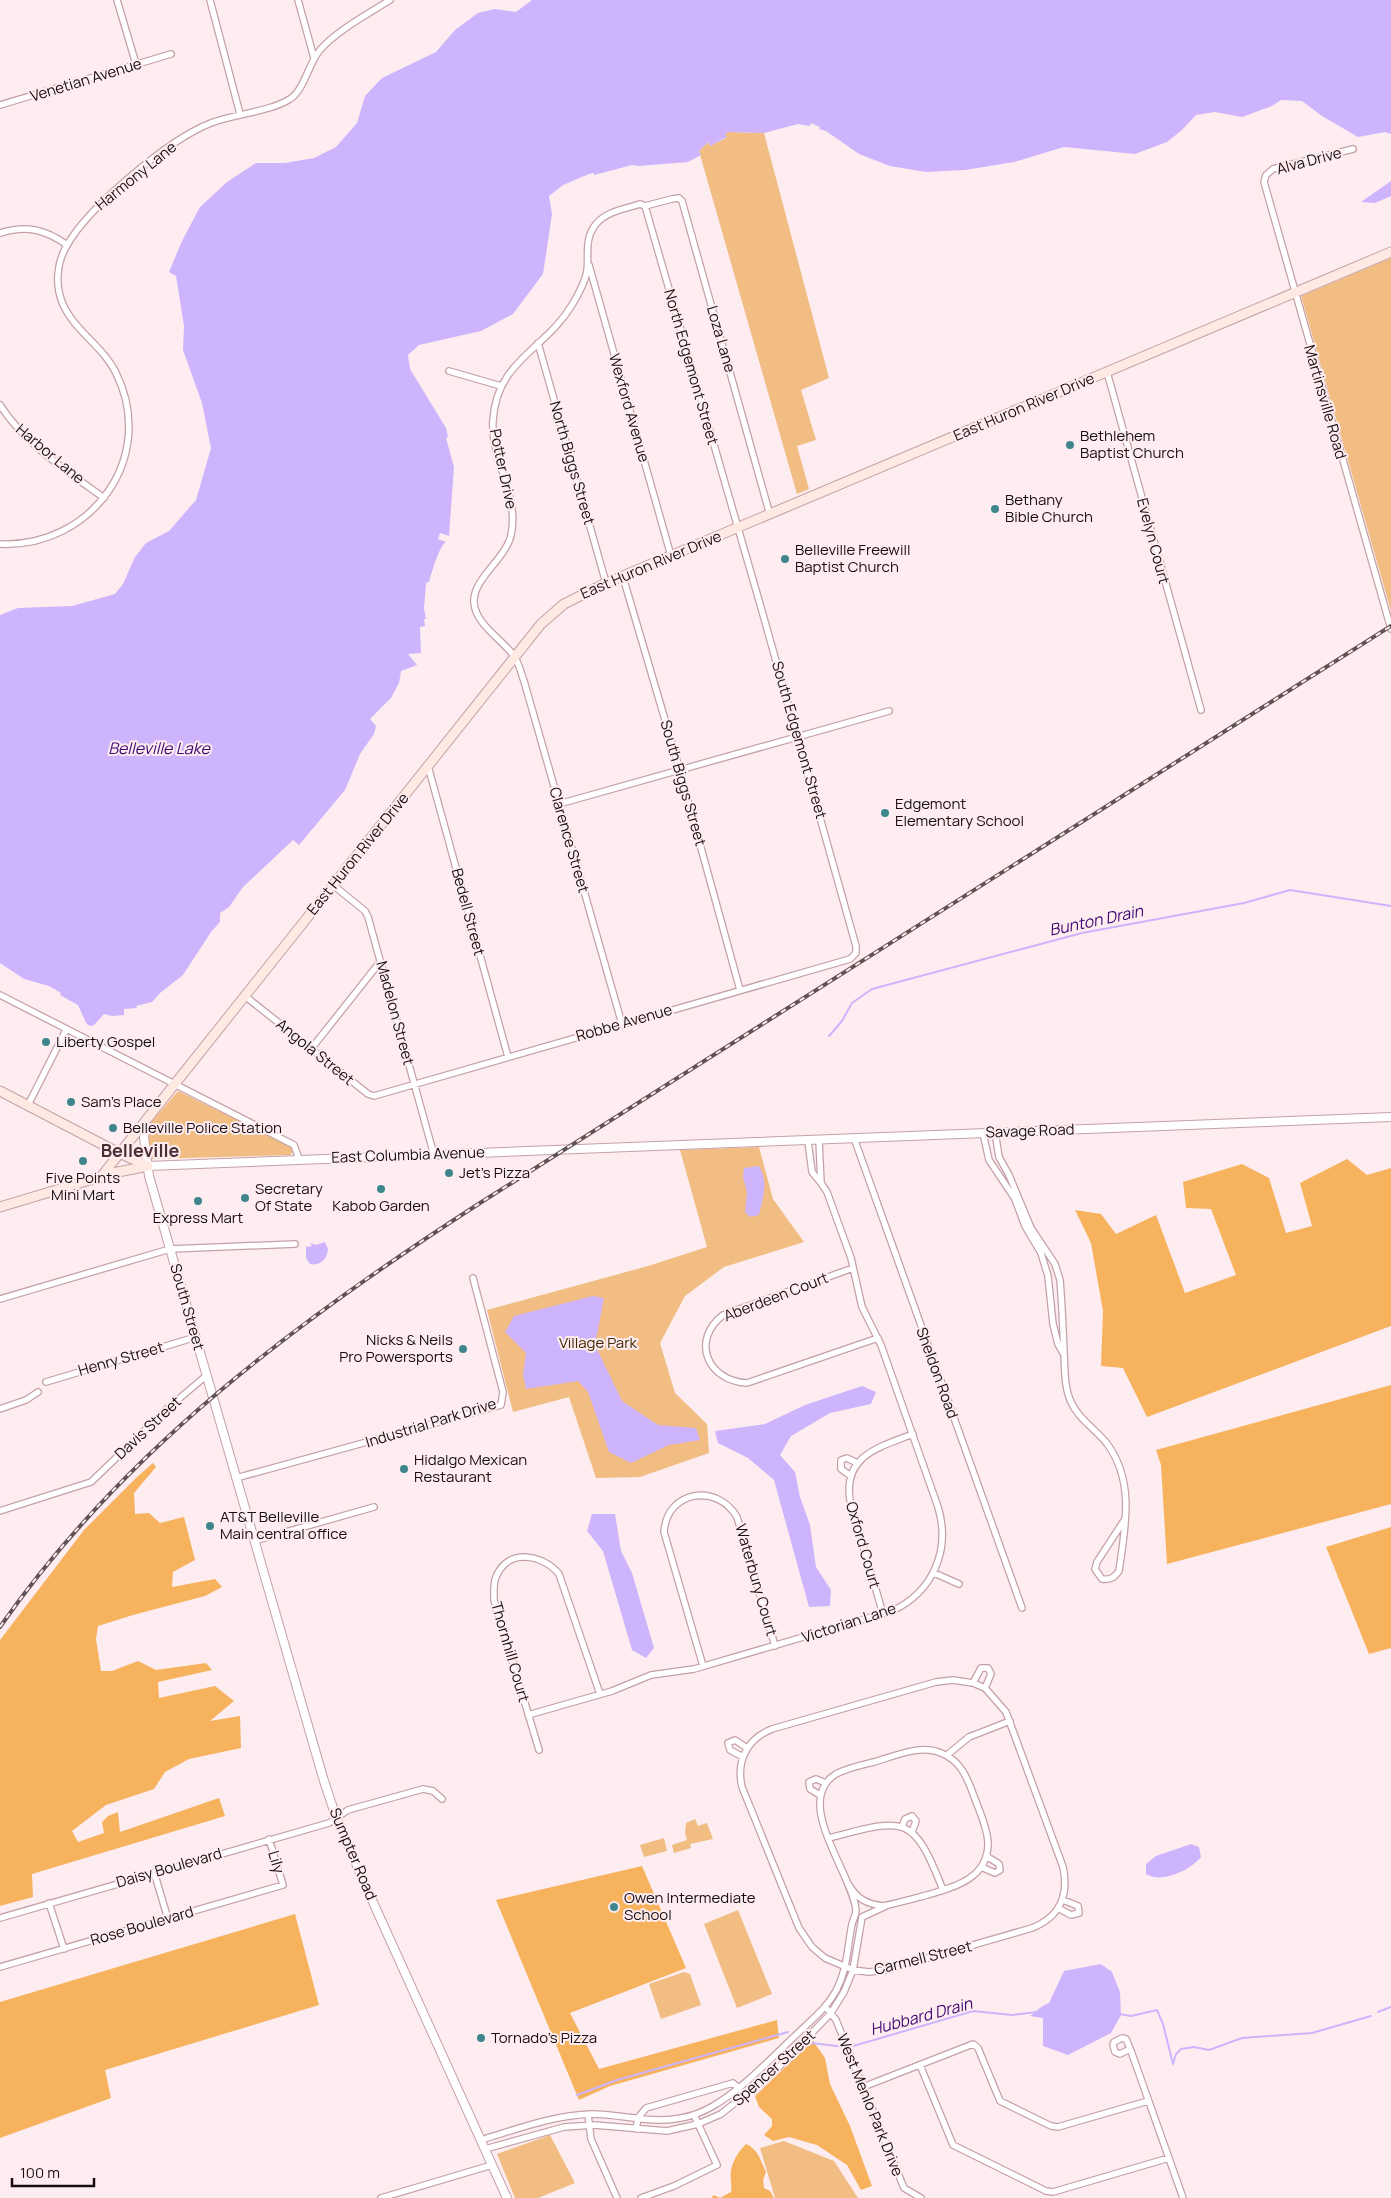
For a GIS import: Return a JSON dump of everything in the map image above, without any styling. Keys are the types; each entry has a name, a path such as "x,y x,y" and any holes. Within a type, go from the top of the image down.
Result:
{"main road":[{"name":"East Huron River Drive","path":"100,1178 541,624 555,611 574,598 671,556 1391,252"},
{"path":"0,1091 119,1153 148,1166"},
{"path":"0,1207 148,1166"}],"street":[{"path":"117,0 136,64"},
{"path":"210,0 240,114"},
{"path":"298,0 314,58"},
{"name":"Harmony Lane","path":"0,544 26,543 57,534 81,521 104,498 116,478 125,455 128,433 127,408 121,383 111,363 71,318 61,301 58,287 58,272 67,245 102,201 151,161 196,130 292,98 314,58 325,45 390,0"},
{"name":"Venetian Avenue","path":"0,105 171,54"},
{"name":"Alva Drive","path":"1266,175 1273,169 1353,149"},
{"name":"Martinsville Road","path":"1266,175 1265,186 1289,265 1294,292 1391,629"},
{"name":"Loza Lane","path":"645,206 676,198 683,203 770,515"},
{"name":"Potter Drive","path":"515,657 479,618 474,605 478,586 506,548 513,527 512,508 492,431 494,410 501,386 515,365 557,326 572,305 584,280 588,240 599,221 616,211 640,204 645,206"},
{"name":"North Edgemont Street","path":"645,206 738,528"},
{"path":"0,233 16,229 34,229 52,234 67,245"},
{"name":"Wexford Avenue","path":"587,260 671,556"},
{"name":"North Biggs Street","path":"538,343 606,584"},
{"path":"449,371 501,386"},
{"name":"Evelyn Court","path":"1107,372 1201,710"},
{"name":"Harbor Lane","path":"0,405 10,420 32,443 104,498"},
{"name":"South Edgemont Street","path":"738,528 798,737 856,946 856,953"},
{"name":"South Biggs Street","path":"623,577 680,771 740,990"},
{"name":"Clarence Street","path":"515,657 524,681 622,1024"},
{"path":"559,804 889,711"},
{"name":"Bedell Street","path":"428,766 508,1057"},
{"name":"Madelon Street","path":"333,886 366,913 434,1155"},
{"name":"Robbe Avenue","path":"390,1092 850,959 856,953"},
{"path":"311,1049 380,962"},
{"path":"0,995 294,1145 299,1159"},
{"name":"Angola Street","path":"245,996 368,1094 376,1096 390,1092"},
{"path":"28,1105 66,1030"},
{"name":"Savage Road","path":"669,1146 1391,1117"},
{"name":"South Street","path":"147,1118 144,1138 148,1166 241,1495"},
{"path":"984,1132 989,1160 1015,1199 1041,1253 1048,1276 1052,1324 1058,1344 1065,1354"},
{"path":"995,1132 999,1157 1009,1175 1023,1216 1055,1264 1060,1280 1066,1386 1071,1402 1080,1415 1108,1444 1119,1463 1126,1490 1125,1519 1119,1571 1115,1577 1108,1580 1102,1579 1095,1569 1097,1562 1125,1519"},
{"name":"Sheldon Road","path":"854,1138 1022,1608"},
{"name":"Victorian Lane","path":"528,1714 600,1694 651,1675 703,1666 883,1614 900,1608 913,1598 925,1587 934,1573 942,1549 942,1522 913,1434 878,1338 862,1307 853,1268 827,1192 812,1172 808,1140"},
{"name":"Victorian Lane","path":"820,1140 821,1183"},
{"name":"East Columbia Avenue","path":"148,1166 669,1146"},
{"path":"0,1299 170,1249 295,1244"},
{"name":"Aberdeen Court","path":"853,1268 723,1315 709,1332 706,1345 708,1359 715,1369 726,1378 747,1383 878,1338"},
{"name":"Industrial Park Drive","path":"236,1478 501,1405 503,1392 473,1278"},
{"path":"1051,1299 1062,1299"},
{"name":"Henry Street","path":"46,1382 196,1337"},
{"name":"Davis Street","path":"0,1512 91,1482 168,1408 207,1375"},
{"path":"0,1409 26,1400 38,1392"},
{"name":"Oxford Court","path":"883,1614 850,1500 851,1476 857,1463 874,1448 913,1434"},
{"name":"Oxford Court","path":"851,1476 841,1469 840,1463 847,1458 857,1463"},
{"name":"Sumpter Road","path":"241,1495 313,1745 336,1817 507,2198"},
{"name":"Waterbury Court","path":"703,1666 664,1532 669,1514 678,1503 689,1497 704,1495 719,1499 730,1507 737,1517 775,1646"},
{"path":"254,1540 374,1507"},
{"name":"Thornhill Court","path":"539,1750 494,1600 496,1576 506,1563 519,1557 532,1557 544,1560 559,1574 600,1694"},
{"path":"934,1573 959,1584"},
{"path":"973,1683 982,1668 988,1668 991,1674 985,1688"},
{"path":"743,1757 730,1750 728,1743 735,1740 746,1748 758,1736 772,1729 936,1682 953,1680 973,1683 985,1688 1000,1703 1010,1721 1063,1867 1065,1886 1063,1900 1078,1906 1079,1913 1071,1915 1058,1908"},
{"path":"947,1755 969,1737 1010,1721"},
{"name":"Carmell Street","path":"746,1748 740,1773 742,1786 799,1928 818,1953 838,1966 869,1972 886,1970 1032,1928 1047,1921 1063,1900"},
{"path":"481,2140 548,2120 588,2114 655,2120 678,2119 694,2115 713,2106 738,2087 769,2061 824,2008 836,1990 846,1967 852,1924 856,1914 849,1885 820,1813 820,1795 826,1783 842,1771 915,1750 930,1750 947,1755 959,1765 968,1778 987,1832 986,1856 981,1867 965,1882 891,1904 878,1905 866,1902 856,1895 849,1885"},
{"path":"820,1795 810,1789 809,1782 816,1779 826,1783"},
{"name":"Daisy Boulevard","path":"0,1918 329,1823 348,1810 423,1789 434,1791 442,1799"},
{"path":"902,1827 905,1819 912,1816 916,1821 912,1832"},
{"path":"829,1838 879,1825 902,1827 912,1832 928,1851 943,1890"},
{"name":"Lily","path":"270,1839 283,1885"},
{"path":"981,1867 995,1873 1000,1870 999,1864 986,1856"},
{"path":"154,1872 168,1919"},
{"name":"Rose Boulevard","path":"0,1967 283,1885"},
{"path":"49,1903 64,1949"},
{"name":"Spencer Street","path":"485,2149 548,2130 588,2124 667,2131 698,2124 721,2114 792,2055 831,2013 844,1992 853,1970 862,1917 891,1904"},
{"name":"West Menlo Park Drive","path":"824,2008 836,2020 904,2188 921,2198"},
{"path":"863,2087 970,2045 975,2045 978,2048 1000,2101 1054,2127 1148,2101"},
{"path":"1130,2049 1183,2198"},
{"path":"920,2065 953,2145 1046,2191 1053,2192 1168,2158"},
{"path":"636,2129 638,2118 646,2108 733,2083 746,2095"},
{"path":"588,2114 591,2139 618,2198"},
{"path":"641,2198 674,2186 717,2165 694,2115"},
{"path":"381,2198 492,2165"}],"green space":[{"path":"728,132 764,133 829,378 801,390 816,440 797,446 809,489 797,494 699,151 708,142 710,146 726,138 725,134"},
{"path":"1391,258 1391,611 1301,296"},
{"path":"178,1091 292,1147 294,1151 290,1155 151,1159 146,1138 148,1126"},
{"name":"Village Park","path":"759,1147 773,1199 804,1242 724,1267 685,1296 660,1343 675,1393 707,1424 709,1453 640,1477 596,1478 569,1397 513,1412 487,1310 648,1266 707,1247 680,1150"},
{"path":"695,1819 698,1826 707,1823 713,1839 690,1844 691,1848 674,1853 672,1845 687,1840 685,1833 686,1823"},
{"path":"664,1838 667,1851 644,1857 640,1845"},
{"path":"738,1910 772,1994 737,2008 704,1924"},
{"path":"684,1972 690,1974 701,2005 661,2019 649,1984"},
{"path":"550,2135 575,2183 538,2198 515,2198 497,2154"},
{"path":"784,2141 834,2161 858,2198 775,2198 760,2148"}],"shaded area":[{"path":"1347,1159 1367,1175 1391,1168 1391,1326 1147,1417 1123,1368 1101,1366 1103,1311 1091,1243 1075,1210 1101,1214 1116,1234 1156,1215 1185,1293 1236,1275 1211,1209 1186,1208 1183,1182 1242,1164 1269,1178 1286,1233 1312,1226 1300,1183"},
{"path":"1391,1385 1391,1504 1167,1564 1161,1465 1156,1450"},
{"path":"153,1463 156,1467 134,1493 135,1514 149,1513 160,1523 184,1517 195,1560 173,1572 172,1587 215,1579 222,1587 205,1596 98,1626 96,1639 101,1671 112,1671 138,1661 156,1670 206,1663 212,1670 158,1682 159,1698 215,1686 234,1701 210,1721 240,1716 241,1748 189,1759 165,1772 154,1789 106,1805 72,1831 78,1842 104,1833 102,1822 108,1816 118,1812 120,1832 219,1798 225,1816 32,1874 33,1897 0,1906 0,1640 84,1530"},
{"path":"1391,1527 1391,1648 1369,1654 1326,1547"},
{"path":"642,1866 686,1968 570,2013 599,2069 777,2020 779,2038 610,2086 579,2100 496,1900"},
{"path":"295,1914 319,2005 105,2070 111,2098 0,2138 0,2002"},
{"path":"813,2041 825,2058 830,2084 850,2126 872,2186 861,2190 847,2165 817,2145 789,2137 773,2141 764,2135 772,2126 772,2119 759,2107 755,2096"},
{"path":"746,2144 750,2146 759,2156 766,2172 763,2180 764,2188 770,2191 774,2198 720,2198 731,2192 732,2165"}],"water":[{"name":"Belleville Lake","path":"532,0 1391,0 1391,134 1385,132 1358,137 1322,116 1302,101 1281,100 1272,106 1242,117 1215,112 1196,115 1167,142 1135,154 1064,147 1014,162 965,170 926,172 890,166 859,154 826,131 819,129 820,127 811,123 810,126 798,124 764,133 728,132 725,134 727,137 710,146 708,142 699,151 701,155 688,162 632,165 594,175 594,173 589,174 563,185 549,196 552,214 543,274 513,314 481,331 419,345 408,355 410,369 446,428 448,437 446,438 454,467 449,536 440,533 438,539 446,542 438,554 429,582 426,583 424,609 426,619 424,619 425,626 420,627 421,653 408,654 417,665 401,671 399,683 391,698 370,719 376,726 374,734 360,754 345,790 299,845 293,840 243,887 229,907 220,913 220,922 211,932 183,975 160,993 152,1002 136,1006 137,1008 124,1009 124,1015 112,1016 104,1014 94,1025 90,1026 86,1023 78,1005 60,995 61,993 49,986 24,979 0,963 0,615 18,608 72,606 115,594 123,584 135,557 146,543 169,531 196,500 211,448 202,403 183,350 184,326 176,276 169,272 182,241 200,207 227,182 256,163 285,163 314,158 336,147 357,123 365,96 382,78 436,52 455,30 478,13 495,9 516,12"},
{"path":"1391,181 1391,196 1375,203 1361,202"},
{"path":"759,1166 764,1178 763,1196 759,1215 750,1217 745,1212 747,1192 743,1177 744,1168"},
{"path":"325,1242 328,1249 325,1259 317,1264 310,1264 306,1258 306,1247 312,1246 310,1243 316,1245"},
{"path":"593,1296 604,1298 595,1345 622,1401 658,1425 696,1428 700,1440 669,1445 631,1463 609,1452 588,1392 578,1381 526,1389 523,1374 526,1353 505,1332 514,1316"},
{"path":"862,1386 876,1392 871,1404 830,1413 791,1436 780,1455 795,1472 800,1497 810,1525 816,1567 831,1590 830,1606 809,1607 774,1480 748,1458 718,1443 715,1431 765,1424 805,1405"},
{"path":"592,1514 615,1514 621,1551 632,1573 654,1648 646,1658 632,1650 603,1551 587,1531"},
{"path":"1191,1844 1199,1847 1201,1857 1190,1867 1167,1876 1152,1877 1146,1874 1146,1864 1156,1856"},
{"path":"1101,1964 1112,1972 1120,1992 1121,2015 1111,2033 1068,2055 1043,2046 1043,2018 1030,2016 1049,2003 1064,1971"}],"waterway":[{"name":"Bunton Drain","path":"829,1036 842,1021 852,1003 872,989 1082,933 1244,903 1290,890 1391,906"},
{"name":"Hubbard Drain","path":"1378,2012 1391,2007"},
{"name":"Hubbard Drain","path":"1119,2014 1131,2016 1157,2010 1163,2024 1173,2064 1176,2054 1181,2049 1194,2047 1209,2050 1242,2038 1312,2033 1371,2016"},
{"name":"Hubbard Drain","path":"850,2047 973,2011 1012,2015 1037,2012"},
{"name":"Hubbard Drain","path":"577,2095 617,2080 788,2032"},
{"name":"Hubbard Drain","path":"811,2043 845,2047"}],"railway":[{"path":"0,1627 49,1562 102,1502 159,1445 219,1392 346,1293 480,1203 1391,626"}],"place":[{"name":"Bethlehem Baptist Church","path":"1070,445"},
{"name":"Bethany Bible Church","path":"995,509"},
{"name":"Belleville Freewill Baptist Church","path":"785,559"},
{"name":"Edgemont Elementary School","path":"885,813"},
{"name":"Liberty Gospel","path":"46,1042"},
{"name":"Sam's Place","path":"71,1102"},
{"name":"Belleville Police Station","path":"113,1128"},
{"name":"Five Points Mini Mart","path":"83,1161"},
{"name":"Jet's Pizza","path":"449,1173"},
{"name":"Kabob Garden","path":"381,1189"},
{"name":"Secretary Of State","path":"245,1198"},
{"name":"Express Mart","path":"198,1201"},
{"name":"Nicks & Neils Pro Powersports","path":"463,1349"},
{"name":"Hidalgo Mexican Restaurant","path":"404,1469"},
{"name":"AT&T Belleville Main central office","path":"210,1526"},
{"name":"Owen Intermediate School","path":"614,1907"},
{"name":"Tornado's Pizza","path":"481,2038"}],"district":[{"name":"Belleville","path":"140,1151"}]}
